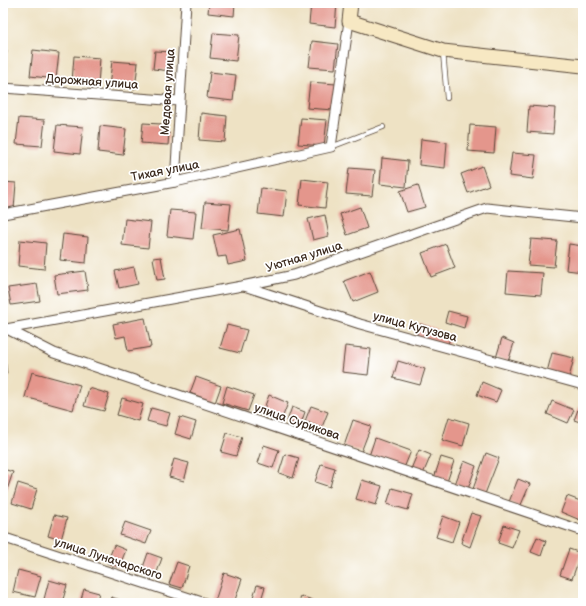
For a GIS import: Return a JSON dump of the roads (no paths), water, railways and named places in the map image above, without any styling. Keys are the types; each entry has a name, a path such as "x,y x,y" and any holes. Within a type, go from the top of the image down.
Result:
{"street":[{"name":"Медовая улица","path":"174,182 186,3"},
{"path":"331,148 351,3"},
{"path":"349,21 443,50 583,66"},
{"name":"Дорожная улица","path":"3,88 179,101"},
{"name":"Тихая улица","path":"3,214 174,182 331,148"},
{"name":"Уютная улица","path":"5,329 242,286 294,275 487,208 583,218"},
{"name":"улица Кутузова","path":"242,286 360,324 583,385"},
{"name":"улица Сурикова","path":"5,329 54,353 583,531"},
{"name":"улица Луначарского","path":"3,539 8,539 205,603"}],"lane":[{"path":"443,50 447,98"},
{"path":"331,148 383,127"}]}
